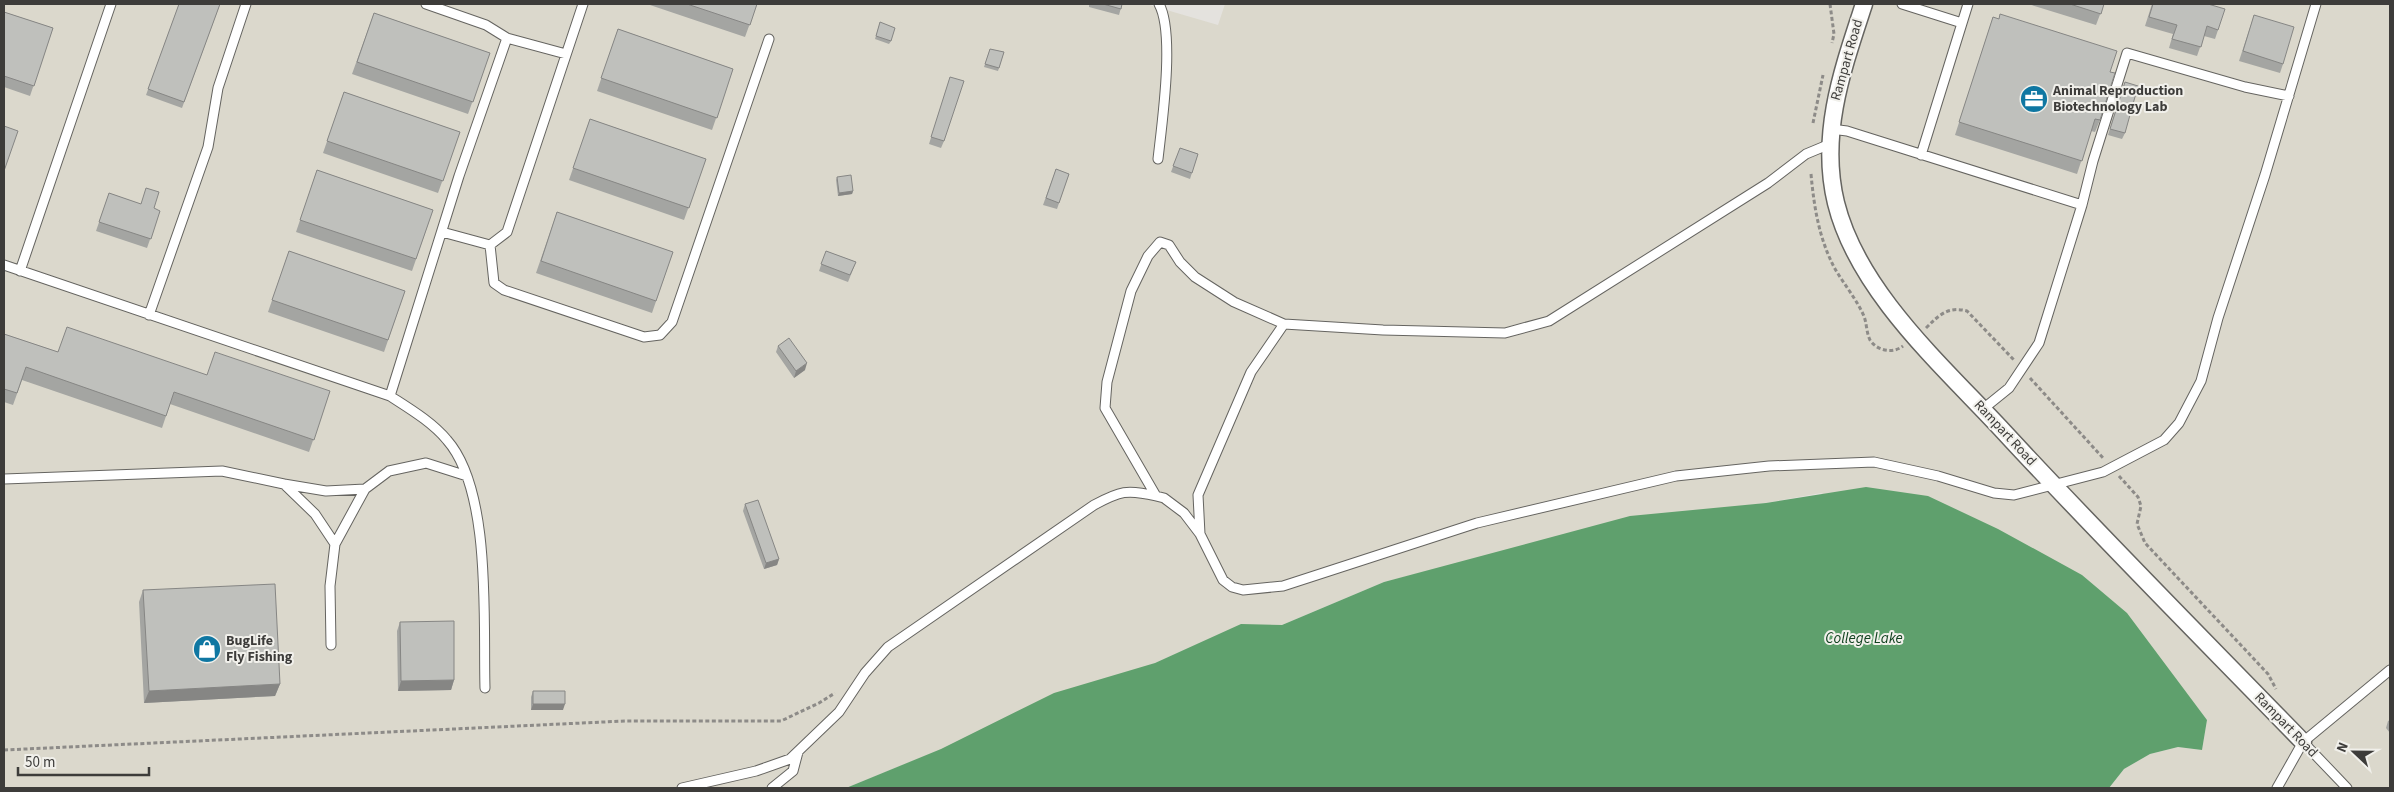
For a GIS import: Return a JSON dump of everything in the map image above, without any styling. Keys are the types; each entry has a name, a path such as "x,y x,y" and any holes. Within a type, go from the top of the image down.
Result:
{"street":[{"name":"Rampart Road","path":"1864,4 1840,80 1830,136 1836,201 1847,236 1868,276 1896,315 2052,484 2303,742"}],"lane":[{"path":"20,271 112,4"},
{"path":"149,315 208,147 218,88 246,4"},
{"path":"426,4 486,25 507,38 566,54"},
{"path":"490,245 508,232 582,4"},
{"path":"1158,159 1166,83 1166,33 1163,11 1160,4"},
{"path":"1902,4 1962,23"},
{"path":"1921,154 1968,4"},
{"path":"682,788 756,771 790,759 839,712 865,673 888,647 1094,505 1118,492 1164,498 1184,513 1200,534 1223,580 1232,587 1243,590 1283,586 1476,523 1676,476 1769,466 1874,462 1938,476 1994,494 2014,495 2103,472 2164,440 2180,423 2201,382 2218,318 2266,175 2316,4"},
{"path":"390,396 442,232 507,38"},
{"path":"490,245 494,282 504,290 644,337 660,335 672,322 769,39"},
{"path":"1983,409 2010,388 2040,343 2127,53 2245,87 2289,96"},
{"path":"1156,496 1105,408 1107,382 1131,291 1148,256 1160,242 1169,245 1180,262 1195,277 1234,302 1284,324 1383,330 1505,333 1549,321 1768,183 1830,136 1921,154 2082,205"},
{"path":"442,232 490,245"},
{"path":"4,265 390,396 419,415 448,440 467,476 481,528 485,688"},
{"path":"1200,534 1198,495 1252,372 1284,324"},
{"path":"331,645 330,586 335,544 365,489 389,471 426,463 467,476"},
{"path":"4,479 222,471 258,477 284,484 326,490 365,489"},
{"path":"284,484 315,514 335,544"},
{"path":"2277,788 2303,742 2390,670"},
{"name":"Rampart Road","path":"2303,742 2348,788"},
{"path":"772,788 793,771 798,750"}],"path":[{"path":"1830,4 1834,34 1830,51"},
{"path":"1813,124 1825,68"},
{"path":"1811,174 1812,195 1824,246 1863,314 1871,341 1885,351 1893,351 1904,346"},
{"path":"1924,330 1939,314 1948,310 1958,309 1967,312 2014,360"},
{"path":"2031,379 2108,464"},
{"path":"2120,476 2138,497 2140,506 2137,524 2145,543 2268,674 2277,692"},
{"path":"4,750 625,721 780,721 819,703 842,688"}],"shaded area":[{"path":"4,4 1146,4 1218,25 1225,4 2390,4 2390,788 2109,788 2124,769 2150,754 2178,747 2202,750 2207,720 2175,679 1821,493 1766,503 1714,509 1496,554 1384,582 1282,625 1241,625 1155,663 846,788 4,788"}],"water":[{"name":"College Lake","path":"1866,487 1928,496 1998,529 2082,575 2127,613 2207,720 2202,750 2178,747 2150,754 2124,769 2109,788 846,788 941,749 1054,693 1155,663 1241,624 1282,625 1384,582 1630,516 1766,503"}],"building":[{"path":"179,4 220,4 184,102 148,89"},
{"path":"687,4 757,4 750,25"},
{"path":"1103,4 1122,4 1121,9"},
{"path":"2070,4 2104,4 2101,14"},
{"path":"2153,4 2208,4 2225,9 2218,30 2207,26 2201,47 2172,39 2177,25 2149,17"},
{"path":"4,12 53,28 34,86 4,76"},
{"path":"374,13 490,53 473,102 357,62"},
{"name":"Animal Reproduction Biotechnology Lab","path":"2000,14 2117,51 2110,72 2115,73 2100,120 2095,119 2082,161 1959,122 1993,17 1999,19"},
{"path":"2254,15 2294,27 2283,64 2243,51"},
{"path":"880,22 895,28 891,41 876,36"},
{"path":"618,29 733,69 717,118 601,78"},
{"path":"990,49 1004,52 999,68 985,64"},
{"path":"950,77 964,81 944,141 931,137"},
{"path":"2125,82 2138,86 2125,133 2110,129"},
{"path":"344,92 460,132 443,181 327,141"},
{"path":"590,119 706,159 689,208 573,168"},
{"path":"4,126 18,131 4,171"},
{"path":"1180,148 1198,154 1192,173 1173,166"},
{"path":"1056,169 1069,174 1059,203 1046,198"},
{"path":"317,170 433,210 416,259 300,220"},
{"path":"851,175 853,191 839,193 837,177"},
{"path":"146,188 159,192 154,208 160,211 151,239 99,222 109,193 141,204"},
{"path":"557,212 673,252 656,301 541,261"},
{"path":"289,251 405,291 388,340 272,300"},
{"path":"826,251 856,262 850,275 821,264"},
{"path":"67,327 207,375 215,352 330,391 314,440 174,392 166,416 26,367 17,393 4,389 4,334 58,352"},
{"path":"789,338 807,363 796,371 778,346"},
{"path":"758,500 779,559 766,563 745,504"},
{"name":"BugLife Fly Fishing","path":"275,584 280,684 149,691 143,590"},
{"path":"454,621 454,680 401,681 400,622"},
{"path":"533,691 565,691 565,704 533,704"}],"place":[{"name":"Animal Reproduction Biotechnology Lab","path":"2034,99"},
{"name":"BugLife Fly Fishing","path":"207,649"}]}
